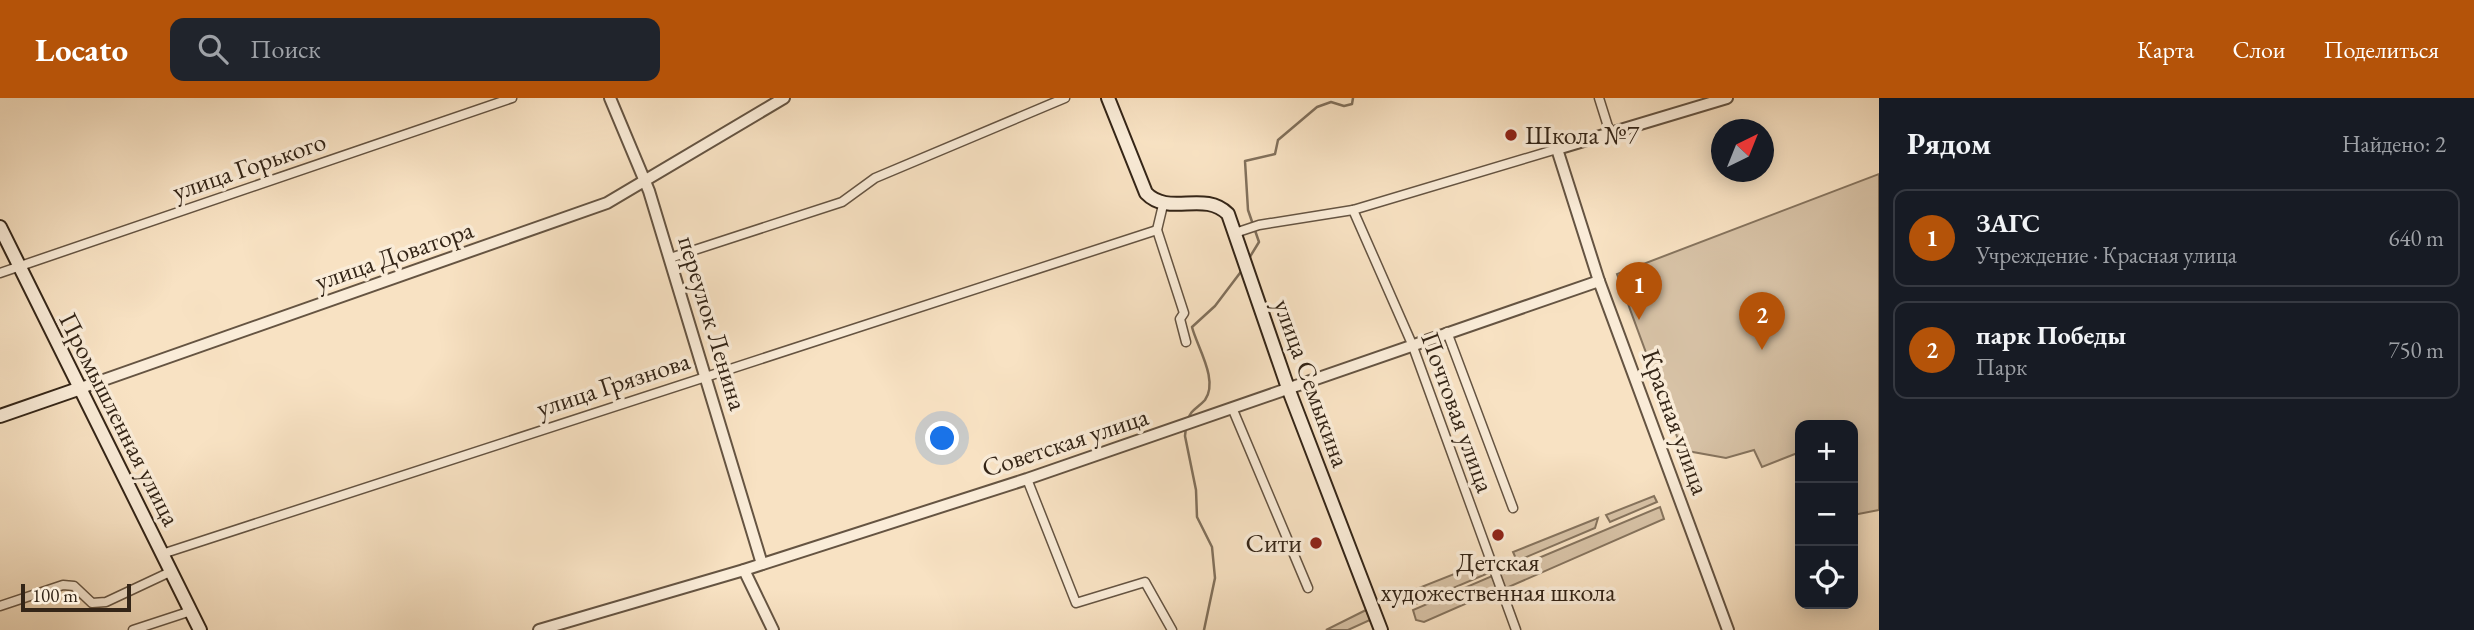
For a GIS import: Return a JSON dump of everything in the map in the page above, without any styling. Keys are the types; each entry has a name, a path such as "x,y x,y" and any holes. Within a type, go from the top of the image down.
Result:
{"main road":[{"path":"1108,98 1146,193 1163,205"},
{"name":"улица Семыкина","path":"1163,205 1213,203 1228,214 1288,388 1381,630"},
{"name":"Промышленная улица","path":"0,227 78,389 201,630"},
{"name":"улица Доватора","path":"0,416 78,389"}],"street":[{"name":"улица Горького","path":"0,273 512,98"},
{"name":"переулок Ленина","path":"610,98 670,258 762,564"},
{"name":"улица Доватора","path":"78,389 607,203 784,98"},
{"path":"670,258 842,202 876,178 1065,98"},
{"path":"1599,98 1610,133"},
{"path":"1235,233 1353,210 1727,98"},
{"name":"Красная улица","path":"1557,149 1599,281 1728,630"},
{"path":"1163,205 1157,230 1184,313 1181,318 1186,342"},
{"name":"Почтовая улица","path":"1353,210 1412,344 1517,630"},
{"name":"улица Грязнова","path":"162,554 1157,230"},
{"name":"Советская улица","path":"539,630 744,570 1027,479 1233,410 1412,344 1599,281"},
{"path":"1447,332 1513,508"},
{"path":"1233,410 1308,588"},
{"path":"1027,479 1076,603 1145,582 1172,630"},
{"path":"744,570 773,630"},
{"path":"0,606 63,585 74,586 92,603 106,602 170,572"},
{"path":"133,630 191,611"}],"shaded area":[{"path":"1879,174 1879,510 1858,514 1858,420 1795,420 1795,454 1762,467 1754,450 1726,458 1682,450 1617,274"},
{"path":"1654,496 1657,502 1610,522 1606,515"},
{"path":"1660,507 1664,519 1504,589 1498,575"},
{"path":"1598,518 1595,528 1517,561 1513,552"},
{"path":"1487,561 1491,572 1411,606 1406,593"},
{"path":"1492,576 1497,590 1424,622 1416,620 1413,610"},
{"path":"1366,610 1370,620 1348,630 1326,630"}],"waterway":[{"path":"1248,260 1259,242 1248,210 1245,161 1275,154 1278,140 1317,107 1331,102 1344,106 1352,104 1353,98"},
{"path":"1188,420 1192,411 1205,400 1210,383 1192,327 1215,306 1243,269"},
{"path":"1186,427 1185,436 1196,490 1197,517 1212,547 1215,578 1204,630"}],"place":[{"name":"Школа №7","path":"1511,135"},
{"name":"ЗАГС","path":"1639,320"},
{"name":"парк Победы","path":"1762,350"},
{"name":"Детская художественная школа","path":"1498,535"},
{"name":"Сити","path":"1316,543"}]}
